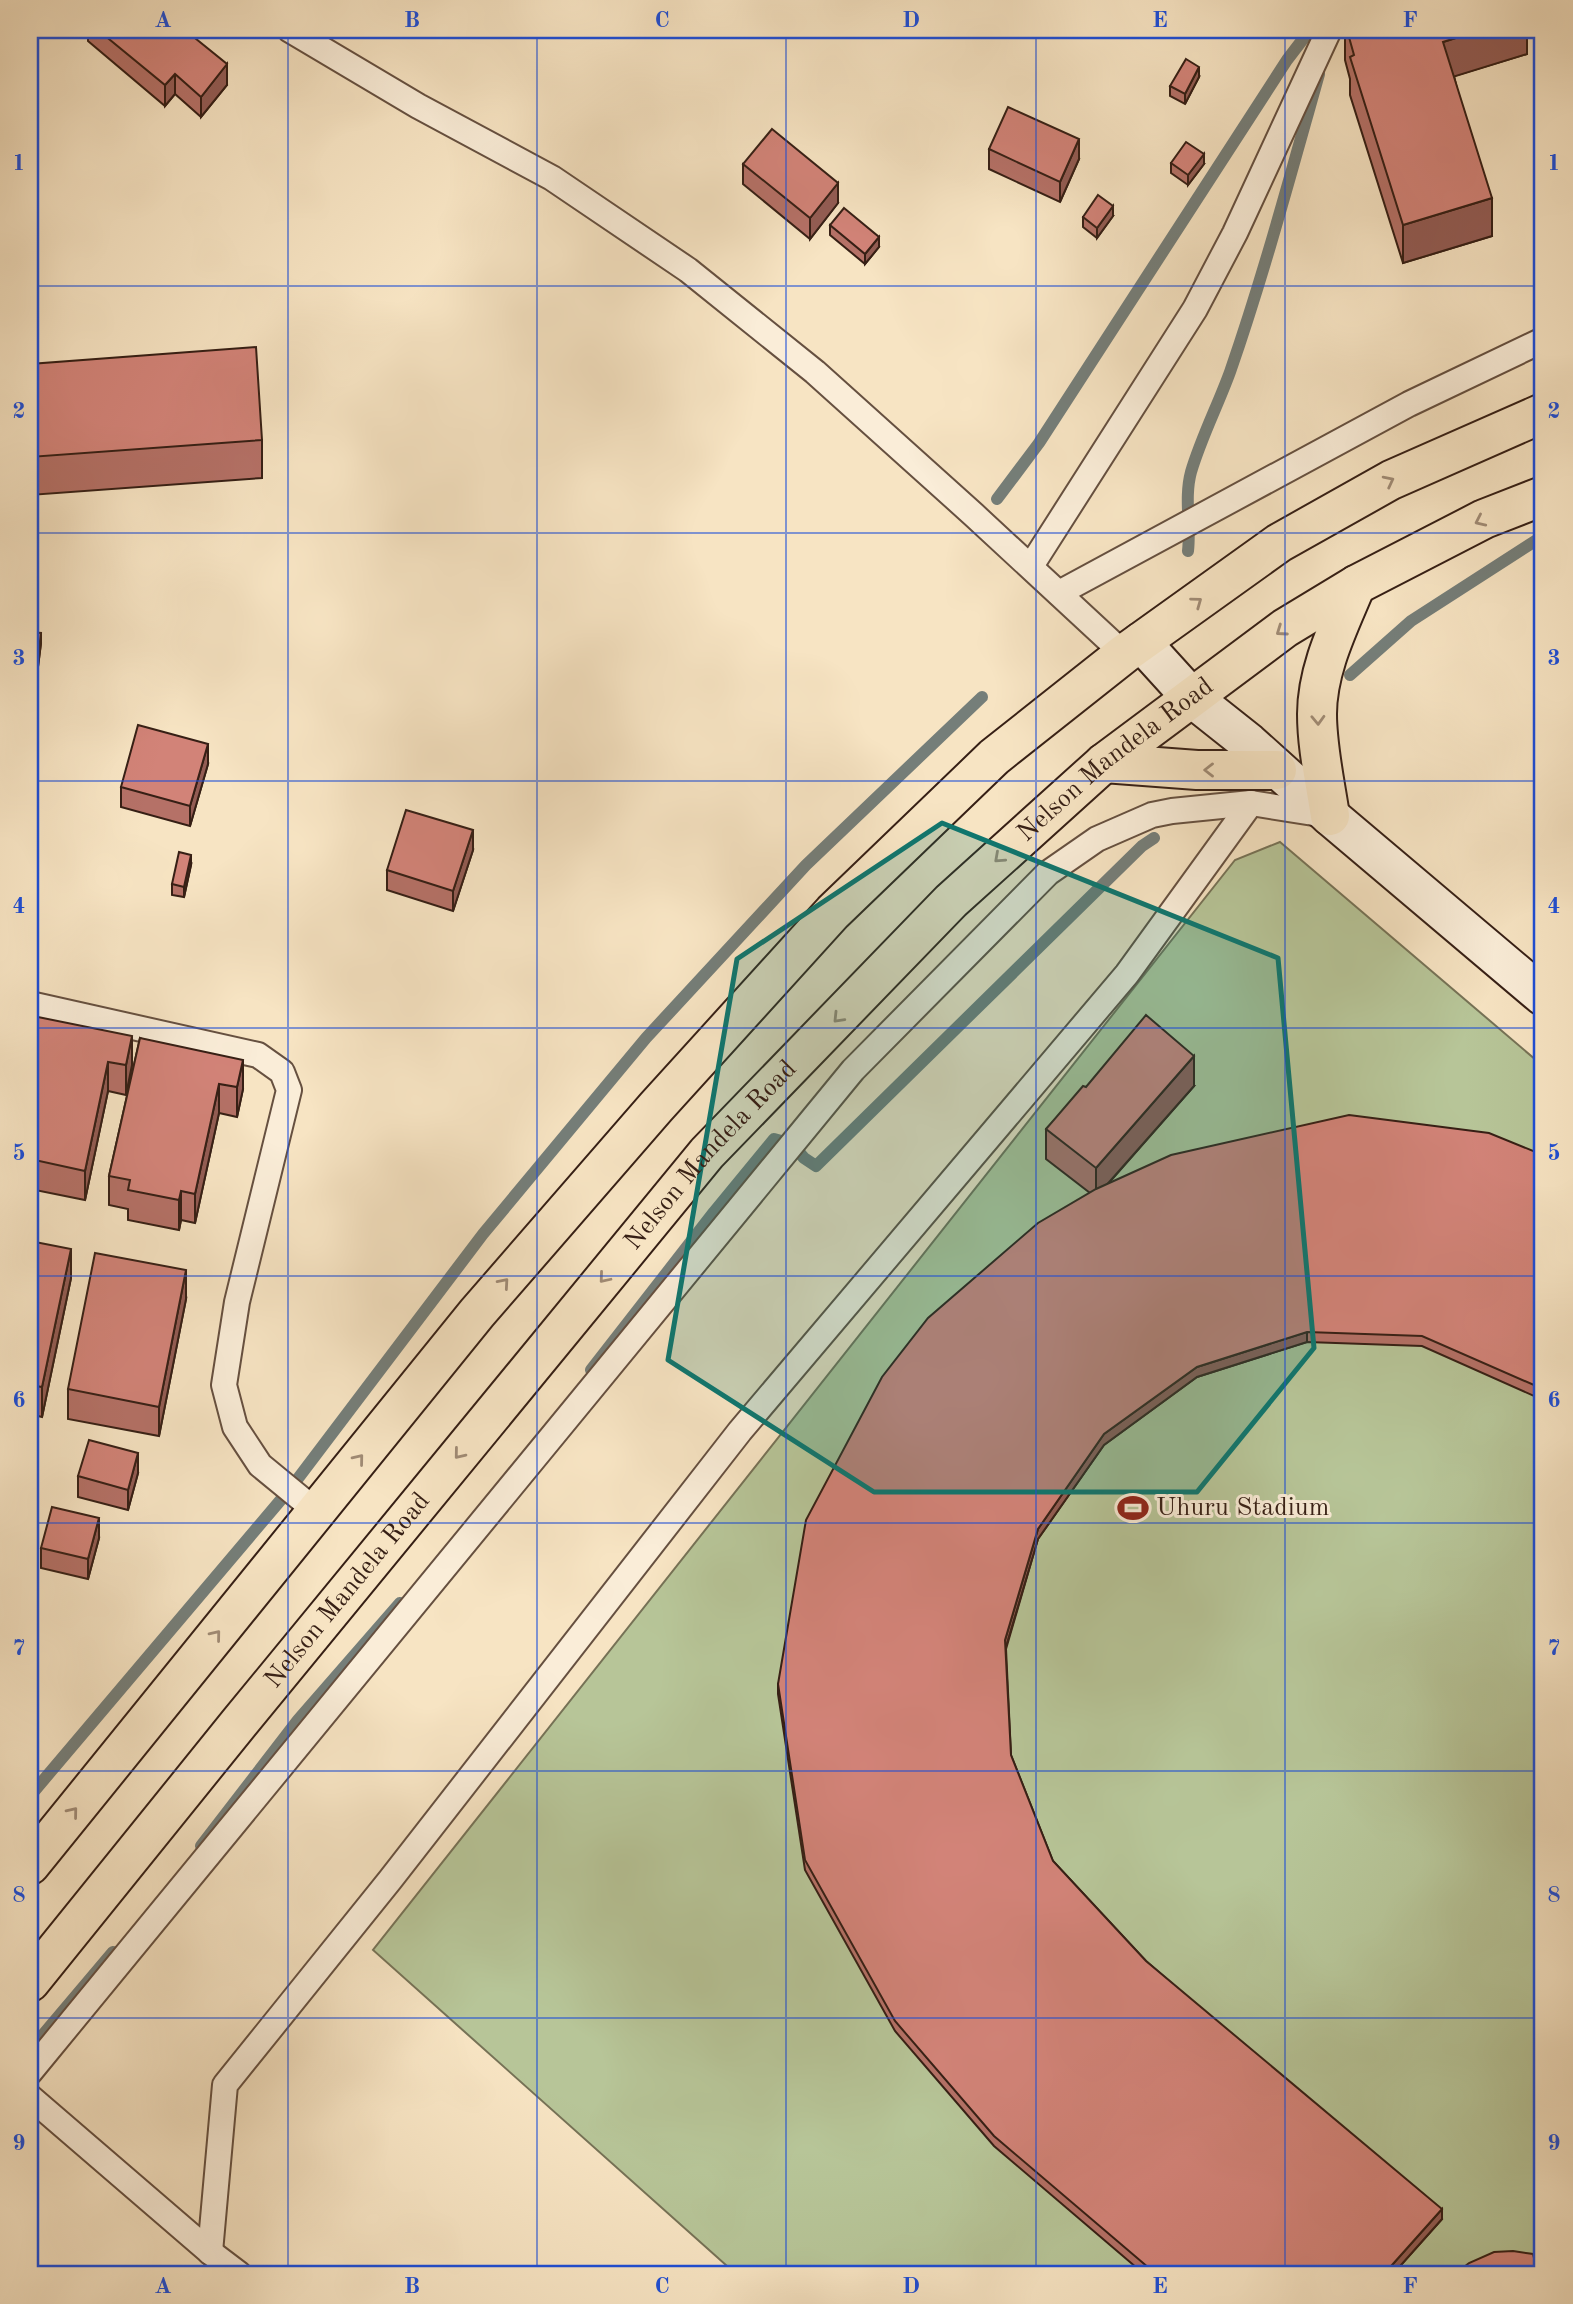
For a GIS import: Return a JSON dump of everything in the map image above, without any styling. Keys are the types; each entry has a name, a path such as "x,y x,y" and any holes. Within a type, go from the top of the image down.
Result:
{"main road":[{"path":"30,1865 477,1313 656,1107 833,912 995,757 1133,648 1279,543 1391,480 1543,413"},
{"name":"Nelson Mandela Road","path":"30,1982 707,1153 951,901 1104,763 1285,628 1356,585 1484,519 1543,496"},
{"path":"1330,816 1319,750 1317,712 1327,656 1356,585"},
{"path":"1104,763 1197,769 1277,770"}],"street":[{"path":"1133,648 1249,743 1330,816 1543,996"}],"lane":[{"path":"290,30 418,106 552,178 688,270 814,372 1059,593 1133,648"},
{"path":"1031,566 1195,309 1235,233 1329,30"},
{"path":"1059,593 1385,417 1543,340"},
{"path":"30,2072 853,1070 1048,873 1097,839 1152,815 1251,803 1330,816"},
{"path":"210,2252 225,2085 390,1880 740,1431 1127,974 1251,803"},
{"path":"30,1004 258,1055 282,1072 289,1090 237,1302 224,1385 235,1427 260,1465 316,1511"},
{"path":"30,2097 239,2274"}],"highlighted area":[{"path":"942,823 1278,958 1314,1348 1197,1492 874,1492 668,1360 737,959"}],"green space":[{"name":"Uhuru Stadium","path":"1280,842 1543,1066 1543,2274 736,2274 373,1950 1235,860"}],"building":[{"path":"98,30 185,30 227,64 201,97 175,74 165,85"},
{"path":"1347,30 1481,30 1443,42 1492,198 1403,225 1350,57 1354,55"},
{"path":"1186,59 1199,67 1185,94 1170,86"},
{"path":"1008,107 1079,139 1060,182 989,149"},
{"path":"772,129 838,183 810,218 743,164"},
{"path":"1186,142 1204,154 1188,175 1171,163"},
{"path":"1098,195 1113,206 1097,228 1083,217"},
{"path":"844,208 879,237 865,254 830,225"},
{"path":"256,347 262,440 30,457 30,364"},
{"path":"30,632 41,633 38,657 30,656"},
{"path":"138,725 208,744 190,806 121,787"},
{"path":"406,810 473,830 453,891 387,870"},
{"path":"179,852 191,855 184,887 172,884"},
{"path":"1146,1015 1194,1056 1096,1168 1046,1129 1083,1086 1086,1087"},
{"path":"33,1016 132,1036 126,1065 108,1062 85,1171 30,1159 30,1029"},
{"path":"140,1038 243,1060 237,1087 219,1084 195,1194 181,1191 179,1200 128,1190 130,1180 109,1176"},
{"path":"1349,1115 1489,1133 1543,1155 1543,1389 1422,1336 1307,1332 1197,1367 1104,1434 1038,1529 1005,1640 1011,1755 1053,1861 1146,1961 1442,2209 1384,2274 1156,2274 994,2136 895,2021 805,1860 778,1684 806,1520 882,1377 928,1318 1038,1223 1096,1189 1171,1155"},
{"path":"30,1241 71,1249 42,1387 30,1385"},
{"path":"95,1253 186,1270 159,1407 68,1389"},
{"path":"30,1416 37,1418 30,1457"},
{"path":"89,1440 138,1453 128,1490 78,1476"},
{"path":"52,1507 99,1518 88,1559 41,1548"},
{"path":"1494,2252 1533,2254 1538,2274 1455,2274 1469,2263"}],"waterway":[{"path":"997,499 1039,443 1287,60 1310,30"},
{"path":"1188,551 1188,492 1191,472 1242,335 1319,74"},
{"path":"1350,675 1411,621 1543,536"},
{"path":"30,1796 290,1489 483,1234 646,1038 806,865 982,697"},
{"path":"591,1370 774,1139 792,1144 804,1158 816,1166 1142,846 1154,838"},
{"path":"201,1846 298,1720 400,1603"},
{"path":"30,2050 113,1952"}],"place":[{"name":"Uhuru Stadium","path":"1133,1508"}]}
